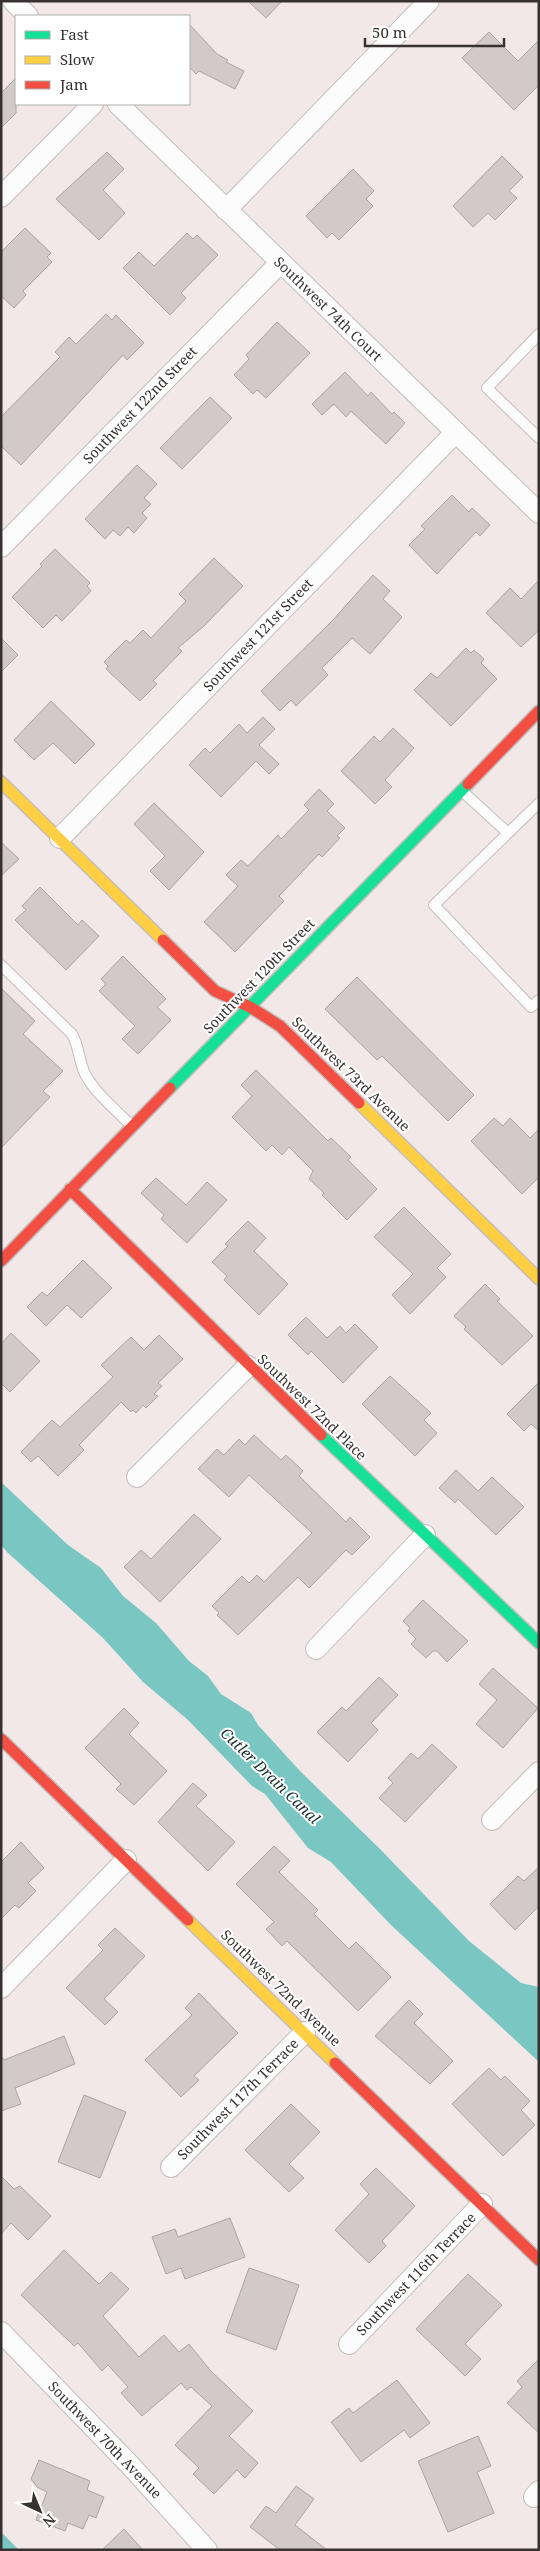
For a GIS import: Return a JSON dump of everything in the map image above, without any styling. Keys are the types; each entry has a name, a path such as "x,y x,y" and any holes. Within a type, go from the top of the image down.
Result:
{"street":[{"path":"13,1 27,15"},
{"path":"226,210 429,1"},
{"path":"1,197 92,105"},
{"name":"Southwest 74th Court","path":"119,105 539,513"},
{"name":"Southwest 122nd Street","path":"1,547 280,263"},
{"name":"Southwest 121st Street","path":"60,838 456,432"},
{"name":"Southwest 120th Street","path":"1,1261 539,711"},
{"name":"Southwest 73rd Avenue","path":"1,782 215,991 250,1007 280,1026 539,1279"},
{"name":"Southwest 72nd Place","path":"70,1189 248,1366 539,1643"},
{"path":"137,1477 248,1366"},
{"path":"316,1649 425,1535"},
{"name":"Southwest 72nd Avenue","path":"1,1738 539,2260"},
{"path":"492,1820 539,1772"},
{"path":"1,1988 126,1860"},
{"name":"Southwest 117th Terrace","path":"172,2167 305,2032"},
{"name":"Southwest 116th Terrace","path":"349,2344 482,2204"},
{"name":"Southwest 70th Avenue","path":"1,2332 144,2480 207,2550"}],"lane":[{"path":"539,334 488,388 539,438"},
{"path":"462,790 508,833"},
{"path":"539,803 434,906 531,1007 539,1000"},
{"path":"1,965 72,1034 77,1043 85,1073 92,1085 132,1126"}],"water":[{"name":"Cutler Drain Canal","path":"1,1482 68,1545 101,1568 123,1596 156,1623 189,1661 208,1676 221,1694 251,1713 258,1725 300,1771 380,1849 469,1941 521,1983 539,1987 539,2062 391,1925 331,1862 308,1848 265,1794 252,1786 188,1720 143,1682 103,1638 8,1553 1,1545"},
{"path":"1,2532 19,2550 1,2550"}],"building":[{"path":"248,1 282,1 266,18"},
{"path":"190,25 217,54 228,60 226,62 244,71 235,89 199,71 196,74 190,68"},
{"path":"489,32 518,61 539,40 539,85 514,110 462,58"},
{"path":"15,79 16,113 1,128 1,93"},
{"path":"107,152 124,169 103,190 125,213 99,240 56,199"},
{"path":"502,156 523,177 509,191 517,198 495,220 488,213 473,227 453,206"},
{"path":"353,169 374,191 366,199 373,206 339,240 332,233 327,238 306,216"},
{"path":"25,228 51,253 47,257 52,262 23,291 26,295 14,308 1,296 1,252"},
{"path":"187,233 193,239 197,235 218,255 181,293 186,298 170,315 123,268 139,252 154,266"},
{"path":"106,314 112,320 116,315 144,343 127,360 123,355 21,465 1,446 1,417 60,357 55,352 69,337 76,344"},
{"path":"277,322 310,353 266,398 257,390 253,394 234,375 249,359 246,355"},
{"path":"345,372 368,396 371,392 392,414 394,412 405,423 386,444 351,411 346,417 334,404 322,415 312,404"},
{"path":"210,397 232,418 182,469 160,448"},
{"path":"137,465 157,484 144,498 151,504 142,513 147,518 134,533 128,527 120,536 113,530 105,539 85,519"},
{"path":"452,495 469,512 472,508 490,525 480,536 476,532 437,574 409,545 425,529 421,526"},
{"path":"55,549 90,583 87,586 91,591 62,621 56,615 43,628 12,597 42,566 40,564"},
{"path":"214,558 243,586 204,626 178,648 182,651 153,681 157,684 140,701 106,669 108,666 104,662 126,640 130,643 143,630 151,638 186,601 179,594"},
{"path":"373,575 390,591 383,599 402,617 370,654 352,638 322,668 328,675 296,706 291,700 280,711 261,691 333,620"},
{"path":"539,580 539,630 521,647 486,613 510,588 521,599"},
{"path":"1,638 18,655 1,672"},
{"path":"466,648 471,653 474,650 484,659 481,663 497,679 451,726 414,690 431,673 437,678"},
{"path":"51,701 95,744 75,764 53,743 34,760 14,740"},
{"path":"263,717 275,729 259,745 279,764 269,774 256,761 221,797 189,765 205,748 210,753 239,724 247,733"},
{"path":"393,728 414,748 385,780 392,787 375,804 341,771 374,736 380,742"},
{"path":"319,789 334,804 327,811 345,828 337,836 340,838 322,857 319,854 279,896 284,901 235,952 204,922 238,886 226,875 241,860 248,866 278,835 281,839 309,810 304,805"},
{"path":"154,803 204,852 169,890 150,871 165,856 134,824"},
{"path":"1,842 19,859 1,876"},
{"path":"40,887 78,925 82,920 99,936 66,970 15,920 26,910 22,906"},
{"path":"123,956 166,999 157,1007 171,1020 138,1054 122,1039 135,1026 99,991 106,984 101,979"},
{"path":"357,977 474,1095 448,1121 382,1056 377,1060 325,1009"},
{"path":"1,988 35,1021 23,1034 63,1071 43,1091 50,1097 1,1148"},
{"path":"256,1070 328,1141 331,1138 351,1157 348,1160 377,1189 347,1220 309,1179 313,1171 289,1147 282,1155 272,1145 266,1151 232,1117 252,1096 241,1085"},
{"path":"494,1118 503,1126 510,1118 530,1138 539,1129 539,1177 522,1194 471,1141"},
{"path":"156,1178 186,1205 207,1182 227,1200 187,1243 161,1219 164,1215 141,1193"},
{"path":"404,1207 451,1254 437,1268 446,1277 410,1314 392,1295 413,1274 374,1237"},
{"path":"248,1221 266,1238 254,1251 288,1284 259,1315 224,1280 227,1276 212,1262 228,1246 225,1244"},
{"path":"83,1260 112,1288 81,1318 67,1305 46,1326 27,1307 42,1292 47,1296"},
{"path":"485,1284 500,1299 497,1301 533,1336 502,1365 464,1329 466,1327 454,1316"},
{"path":"306,1317 327,1338 340,1326 346,1333 355,1324 378,1347 343,1383 311,1351 308,1355 288,1335"},
{"path":"11,1333 40,1361 10,1392 1,1383 1,1344"},
{"path":"159,1335 183,1359 158,1383 162,1386 154,1394 158,1396 146,1408 143,1405 136,1413 133,1410 131,1412 121,1402 79,1445 84,1450 58,1476 38,1456 31,1462 21,1452 52,1420 60,1427 113,1377 101,1365 131,1337 144,1350"},
{"path":"390,1376 431,1413 424,1420 437,1433 415,1456 362,1404"},
{"path":"539,1382 539,1431 531,1424 524,1431 507,1414"},
{"path":"254,1435 281,1460 286,1455 303,1471 299,1476 346,1522 350,1517 370,1537 352,1555 346,1550 309,1588 298,1577 238,1635 217,1615 219,1613 212,1606 242,1576 249,1583 257,1575 264,1582 312,1533 249,1475 229,1497 198,1469 217,1449 224,1455 239,1439 245,1445"},
{"path":"456,1470 478,1491 492,1477 524,1507 496,1535 458,1499 455,1503 439,1488"},
{"path":"194,1514 221,1539 160,1602 124,1567 141,1550 151,1559"},
{"path":"423,1600 468,1641 447,1662 437,1651 433,1651 426,1658 411,1644 416,1639 408,1631 410,1628 403,1621"},
{"path":"493,1668 538,1708 503,1748 476,1724 497,1700 479,1684"},
{"path":"379,1677 398,1695 371,1723 378,1730 348,1762 317,1732 342,1707 346,1711"},
{"path":"124,1708 139,1723 129,1734 167,1771 134,1805 116,1789 121,1784 85,1748"},
{"path":"432,1744 457,1767 405,1822 379,1798 393,1783 388,1778 411,1753 418,1759"},
{"path":"193,1783 207,1795 196,1806 235,1842 208,1871 158,1822"},
{"path":"21,1842 44,1868 28,1883 36,1891 19,1908 15,1905 1,1919 1,1862"},
{"path":"274,1846 290,1861 279,1872 318,1910 314,1914 349,1949 356,1942 391,1977 358,2011 287,1941 282,1946 266,1929 274,1922 236,1884"},
{"path":"539,1867 539,1906 515,1930 490,1904 518,1876 524,1881"},
{"path":"115,1928 145,1956 104,1999 118,2012 105,2025 66,1988 103,1950 98,1945"},
{"path":"199,1993 238,2033 194,2076 199,2080 181,2097 145,2060 192,2015 185,2008"},
{"path":"409,2000 423,2014 414,2023 453,2061 430,2084 375,2036"},
{"path":"64,2036 75,2064 15,2088 21,2104 1,2111 1,2056 4,2060"},
{"path":"489,2068 501,2080 505,2076 530,2101 521,2110 535,2125 503,2156 452,2104"},
{"path":"84,2095 126,2112 100,2178 58,2162"},
{"path":"291,2104 320,2132 289,2164 304,2178 289,2192 245,2150"},
{"path":"376,2168 415,2206 382,2241 386,2246 369,2263 335,2230 369,2194 360,2184"},
{"path":"1,2176 14,2189 20,2186 51,2216 28,2240 11,2223 1,2234"},
{"path":"230,2218 245,2257 185,2279 181,2268 166,2274 152,2237 175,2229 178,2237"},
{"path":"64,2250 99,2284 111,2272 129,2289 103,2316 139,2357 164,2335 179,2352 189,2344 210,2370 253,2411 229,2436 258,2463 245,2478 237,2470 214,2494 193,2474 199,2468 175,2445 212,2406 191,2387 187,2390 181,2383 142,2416 121,2393 128,2387 108,2365 102,2371 78,2343 74,2346 21,2295"},
{"path":"249,2268 299,2285 276,2350 226,2332"},
{"path":"468,2274 502,2305 465,2344 481,2359 465,2376 416,2329"},
{"path":"539,2359 539,2433 507,2403 522,2387 517,2381"},
{"path":"397,2380 430,2423 410,2438 404,2430 361,2462 331,2422 349,2408 353,2413"},
{"path":"478,2436 491,2466 477,2472 494,2513 448,2532 418,2461"},
{"path":"39,2460 90,2481 87,2490 104,2497 96,2518 89,2515 83,2529 68,2523 65,2531 36,2520 47,2492 37,2487 31,2479"},
{"path":"296,2486 314,2499 295,2525 327,2550 280,2550 250,2527 266,2506 276,2513"},
{"path":"124,2529 143,2550 102,2550"}],"traffic: fast":[{"path":"170,1088 468,784"},
{"path":"321,1435 539,1643"}],"traffic: slow":[{"path":"1,782 163,940"},
{"path":"359,1103 539,1279"},
{"path":"188,1920 335,2063"}],"traffic: jam":[{"path":"468,784 539,711"},
{"path":"163,940 215,991 250,1007 280,1026 359,1103"},
{"path":"1,1261 170,1088"},
{"path":"70,1189 321,1435"},
{"path":"1,1739 188,1920"},
{"path":"335,2063 539,2260"}]}
